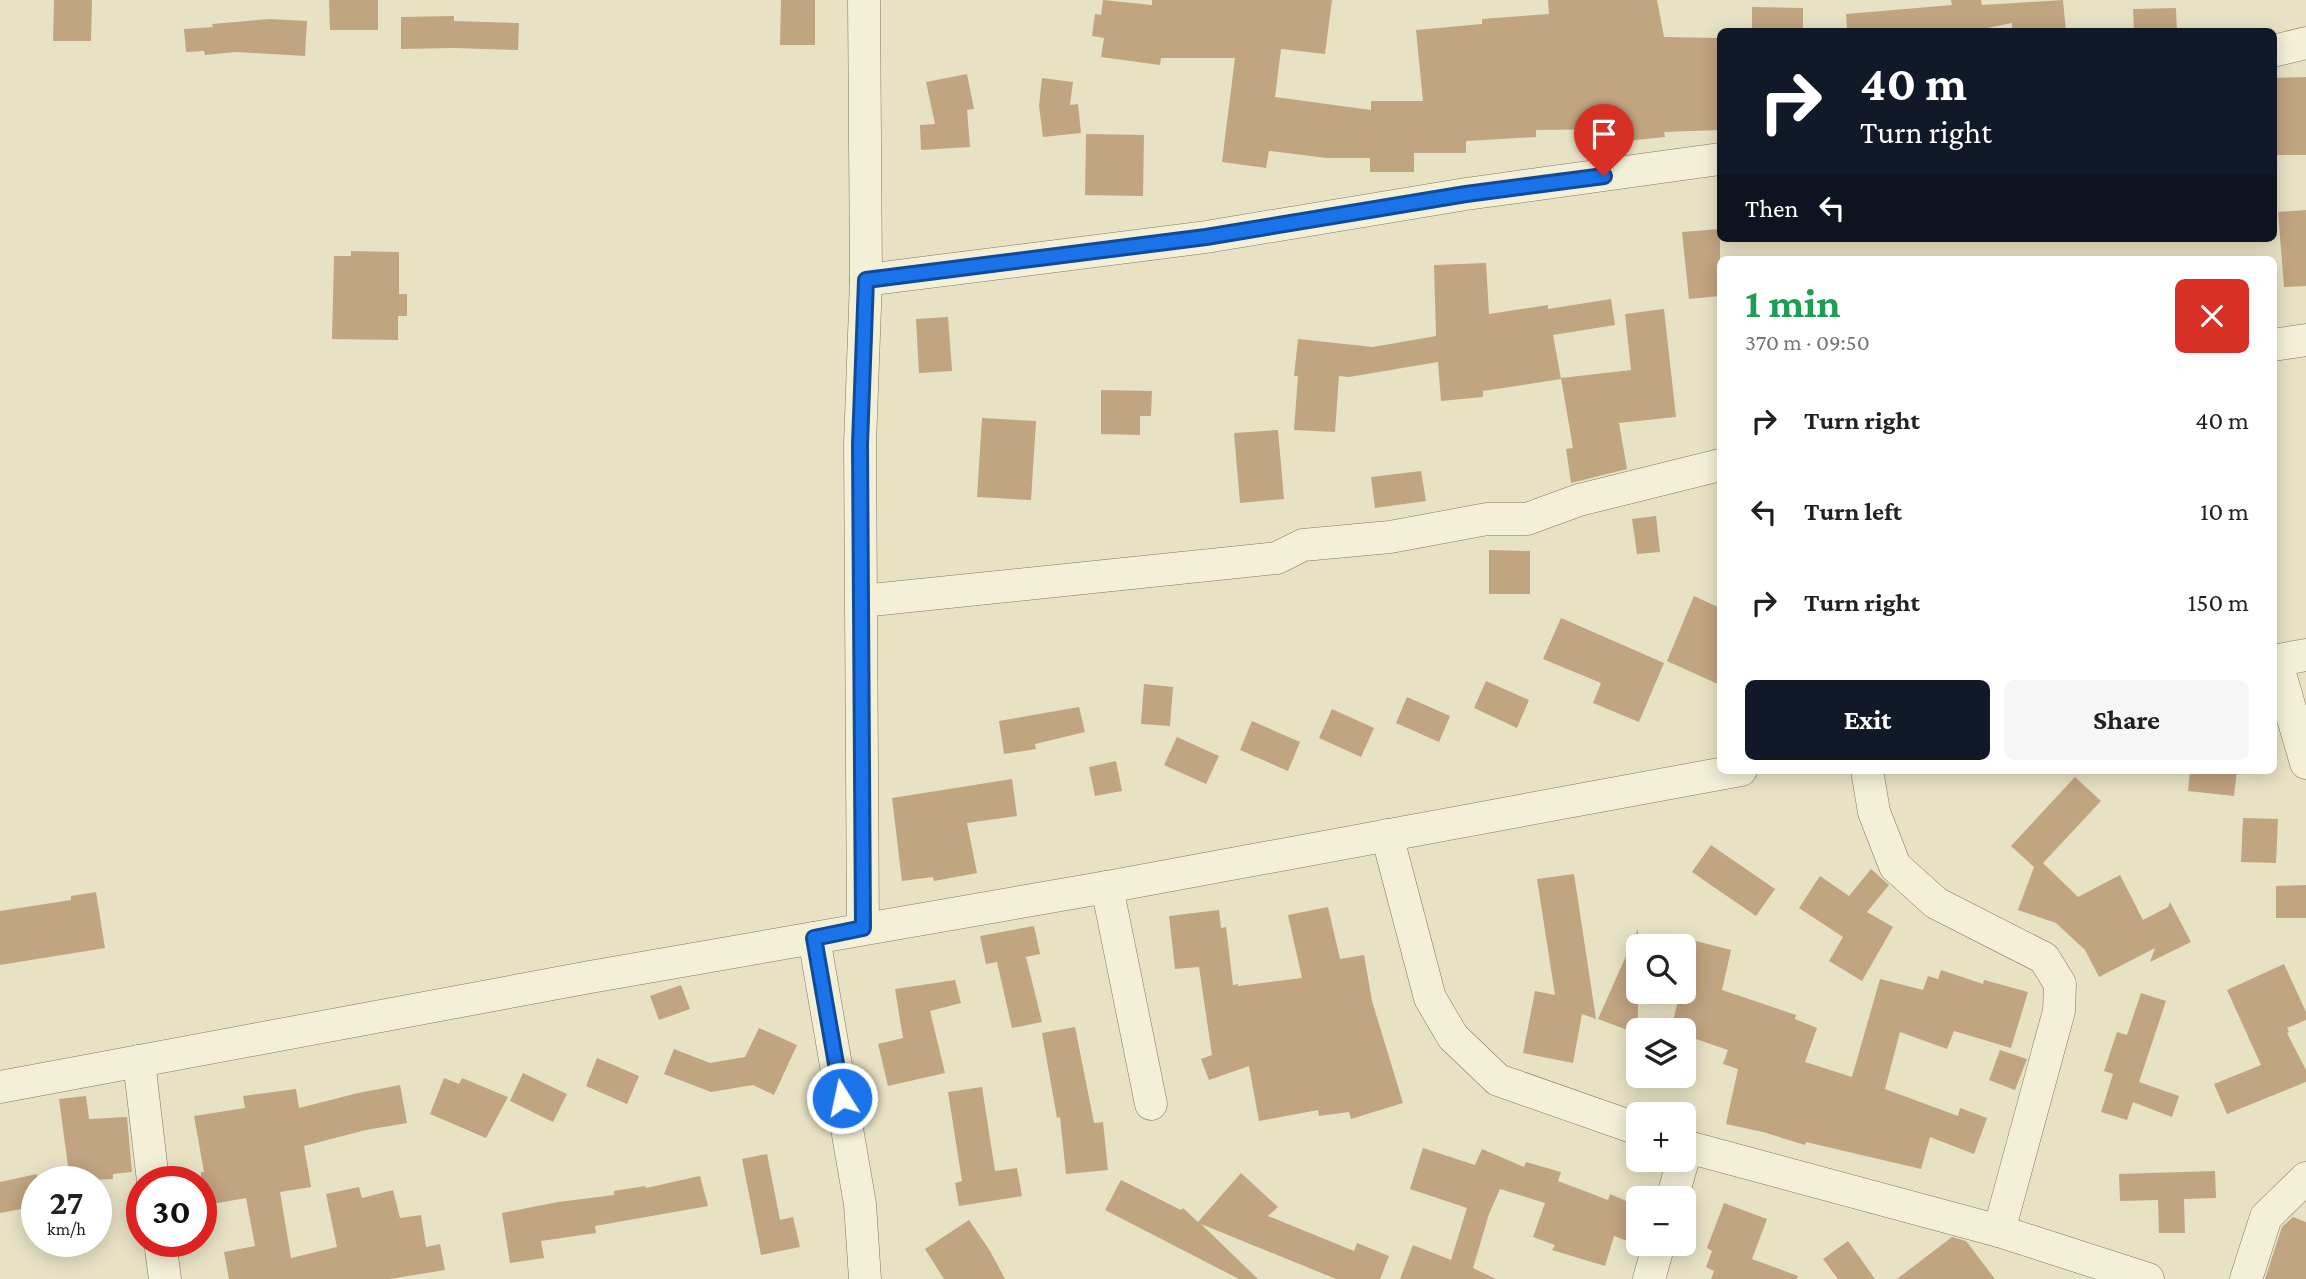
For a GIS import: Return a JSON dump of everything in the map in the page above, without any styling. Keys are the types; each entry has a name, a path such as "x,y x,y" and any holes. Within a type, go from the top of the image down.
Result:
{"street":[{"path":"863,928 860,444 866,280 864,0"},
{"path":"2277,50 2306,43"},
{"path":"866,280 1206,237 1466,194 1717,159"},
{"path":"2277,344 2306,340"},
{"path":"862,601 1277,558 1303,545 1390,537 1487,519 1527,519 1579,500 1717,466"},
{"path":"2285,659 2306,762"},
{"path":"0,1087 590,977 1107,887 1719,774"},
{"path":"1868,774 1874,812 1895,866 1936,903 2044,958 2060,984 2059,1011 1999,1231"},
{"path":"1387,835 1430,998 1453,1037 1498,1080 1626,1125"},
{"path":"1107,887 1151,1104"},
{"path":"814,938 860,1204 865,1279"},
{"path":"139,1061 151,1166"},
{"path":"1696,1155 1999,1231 2148,1279"},
{"path":"2246,1279 2266,1217 2306,1178"},
{"path":"1649,1279 1656,1256"},
{"path":"162,1257 165,1279"}],"building":[{"path":"54,0 92,0 91,41 53,41"},
{"path":"329,0 378,0 378,30 330,30"},
{"path":"781,0 815,0 815,45 780,45"},
{"path":"1103,0 1152,5 1152,0 1332,0 1325,54 1281,49 1275,97 1371,110 1371,101 1423,101 1416,30 1482,24 1482,19 1549,14 1548,0 1657,0 1664,37 1717,38 1717,130 1664,132 1665,137 1616,142 1615,129 1536,130 1536,137 1466,141 1466,153 1414,153 1414,172 1370,172 1370,158 1327,158 1269,151 1266,168 1222,162 1235,58 1161,58 1160,65 1101,57 1104,38 1092,36 1095,14 1101,15"},
{"path":"1951,0 1981,0 1982,5 2063,0 2066,28 2012,28 2012,23 1987,28 1847,28 1846,14 1952,5"},
{"path":"1752,7 1803,8 1803,28 1752,28"},
{"path":"2176,8 2177,28 2134,28 2133,9"},
{"path":"454,16 454,21 519,23 518,50 401,49 401,17"},
{"path":"269,19 307,21 305,56 235,52 205,55 204,51 186,52 184,29"},
{"path":"967,74 974,109 967,110 970,147 921,150 920,125 935,124 926,82"},
{"path":"2306,77 2306,155 2277,155 2277,78"},
{"path":"1042,78 1073,82 1070,105 1078,104 1081,133 1043,137 1039,106"},
{"path":"1086,134 1144,135 1143,196 1085,195"},
{"path":"2306,210 2306,286 2284,287 2278,212"},
{"path":"1717,229 1720,256 1717,256 1717,296 1689,299 1682,232"},
{"path":"351,251 399,252 399,294 407,294 407,316 398,316 398,340 332,339 334,256 351,256"},
{"path":"1486,263 1489,314 1548,305 1548,309 1611,299 1615,325 1553,335 1561,379 1483,391 1483,397 1441,401 1438,362 1349,377 1339,376 1335,432 1294,430 1298,376 1294,376 1298,339 1373,347 1436,336 1434,265"},
{"path":"1664,309 1676,417 1619,423 1627,469 1571,483 1566,449 1573,448 1561,378 1631,370 1625,314"},
{"path":"948,317 952,371 919,373 916,319"},
{"path":"1101,390 1152,391 1151,416 1140,416 1140,435 1101,434"},
{"path":"982,418 1036,421 1031,500 977,497"},
{"path":"1278,430 1284,499 1240,503 1234,433"},
{"path":"1421,471 1426,501 1375,508 1371,477"},
{"path":"1656,516 1660,552 1637,554 1632,519"},
{"path":"1489,550 1530,551 1530,594 1489,594"},
{"path":"1694,596 1717,607 1717,684 1667,661"},
{"path":"1561,618 1664,663 1639,722 1593,703 1601,683 1543,659"},
{"path":"1486,681 1529,700 1517,728 1474,708"},
{"path":"1144,684 1173,687 1170,726 1141,724"},
{"path":"1407,697 1450,716 1439,742 1396,723"},
{"path":"1079,707 1085,732 1035,744 1036,749 1004,754 999,721"},
{"path":"1332,709 1374,728 1361,757 1319,738"},
{"path":"1252,721 1300,742 1288,771 1240,750"},
{"path":"1177,737 1219,756 1206,784 1164,765"},
{"path":"1116,761 1122,791 1095,796 1089,767"},
{"path":"2190,774 2237,774 2234,796 2188,791"},
{"path":"2075,777 2101,801 2043,863 2078,897 2120,875 2143,920 2168,907 2170,902 2191,942 2150,962 2155,948 2099,977 2085,950 2056,923 2018,910 2034,867 2011,846"},
{"path":"1012,779 1017,816 967,823 977,873 934,881 933,877 902,881 892,798"},
{"path":"2243,818 2278,819 2276,863 2241,862"},
{"path":"1711,845 1775,889 1756,916 1692,872"},
{"path":"1871,869 1889,885 1867,912 1893,927 1862,981 1829,961 1843,937 1799,908 1820,876 1849,896"},
{"path":"1574,874 1596,1019 1582,1014 1573,1063 1523,1053 1535,991 1555,995 1537,879"},
{"path":"2306,885 2306,918 2276,918 2276,886"},
{"path":"96,892 105,948 0,965 0,911 71,900 71,896"},
{"path":"1328,907 1340,959 1364,955 1372,1001 1403,1103 1351,1119 1349,1112 1319,1116 1318,1110 1259,1121 1249,1066 1209,1080 1201,1059 1212,1055 1199,967 1175,969 1169,916 1219,910 1221,928 1226,927 1233,985 1238,986 1302,978 1288,915"},
{"path":"1034,926 1040,954 1026,957 1042,1022 1012,1028 997,962 986,964 980,936"},
{"path":"1696,941 1731,950 1722,990 1796,1015 1795,1019 1817,1028 1805,1062 1852,1077 1880,979 1923,990 1928,976 1938,979 1941,970 1983,984 1984,980 2028,992 2011,1048 1954,1031 1947,1049 1900,1032 1885,1089 1958,1116 1960,1108 1987,1118 1974,1154 1930,1137 1921,1169 1806,1142 1805,1145 1726,1124 1738,1069 1723,1064 1728,1050 1696,1039 1696,1018 1674,1018 1677,1004 1696,1004"},
{"path":"1626,956 1626,1004 1638,1004 1638,1018 1626,1018 1626,1030 1598,1019"},
{"path":"2284,964 2306,1012 2306,1020 2287,1028 2287,1033 2306,1070 2306,1082 2227,1114 2214,1084 2261,1065 2227,990"},
{"path":"955,980 961,1003 930,1011 945,1073 888,1086 878,1044 903,1038 895,989"},
{"path":"681,985 690,1009 659,1020 650,996"},
{"path":"2141,993 2166,1001 2139,1082 2179,1096 2172,1117 2133,1102 2127,1120 2101,1112 2113,1074 2104,1071 2117,1032 2127,1035"},
{"path":"1075,1027 1094,1123 1103,1122 1108,1170 1066,1174 1060,1117 1057,1118 1042,1033"},
{"path":"759,1028 797,1045 774,1095 753,1085 711,1092 664,1074 674,1049 710,1063 745,1057"},
{"path":"2000,1050 2027,1059 2015,1090 1989,1080"},
{"path":"597,1058 639,1076 627,1104 586,1086"},
{"path":"523,1073 567,1094 553,1122 510,1101"},
{"path":"444,1078 459,1084 462,1078 508,1097 486,1138 430,1114"},
{"path":"400,1085 407,1123 366,1130 304,1146 311,1187 280,1192 291,1258 337,1247 326,1194 359,1187 362,1198 393,1190 400,1218 421,1215 426,1247 440,1244 445,1270 390,1279 229,1279 224,1252 255,1246 246,1198 217,1203 217,1166 203,1166 194,1116 245,1108 243,1096 296,1089 299,1108"},
{"path":"982,1087 995,1171 1017,1168 1022,1196 959,1206 955,1183 962,1181 948,1092"},
{"path":"86,1096 89,1119 127,1117 131,1166 126,1166 126,1173 113,1174 112,1179 112,1166 68,1166 59,1099"},
{"path":"1423,1148 1475,1165 1482,1149 1524,1167 1526,1162 1561,1172 1558,1181 1608,1200 1610,1194 1626,1201 1626,1240 1614,1236 1605,1266 1552,1250 1555,1245 1533,1237 1545,1203 1500,1189 1489,1214 1473,1268 1496,1279 1400,1279 1413,1245 1451,1260 1467,1208 1410,1189"},
{"path":"767,1154 780,1220 793,1217 800,1247 761,1255 742,1159"},
{"path":"2215,1171 2216,1198 2184,1199 2185,1233 2159,1233 2158,1200 2120,1201 2119,1174"},
{"path":"1241,1173 1278,1207 1268,1216 1354,1251 1357,1243 1389,1256 1380,1279 1336,1279 1201,1224 1258,1279 1239,1279 1105,1210 1121,1180 1181,1210 1183,1208 1198,1222"},
{"path":"700,1176 708,1206 595,1226 596,1233 541,1241 544,1258 510,1263 502,1213 614,1195 614,1191 646,1188"},
{"path":"21,1177 21,1209 0,1213 0,1182"},
{"path":"1724,1203 1767,1219 1752,1259 1798,1276 1797,1279 1711,1279 1714,1271 1706,1267 1712,1251 1707,1248"},
{"path":"2293,1217 2306,1222 2306,1279 2265,1279 2282,1227"},
{"path":"969,1220 1005,1279 944,1279 925,1249"},
{"path":"1952,1237 1966,1241 1995,1279 1897,1279"},
{"path":"1848,1241 1875,1279 1838,1279 1823,1259"}],"route":[{"path":"842,1098 814,938 863,928 860,444 866,280 1206,237 1466,194 1604,176"}]}
